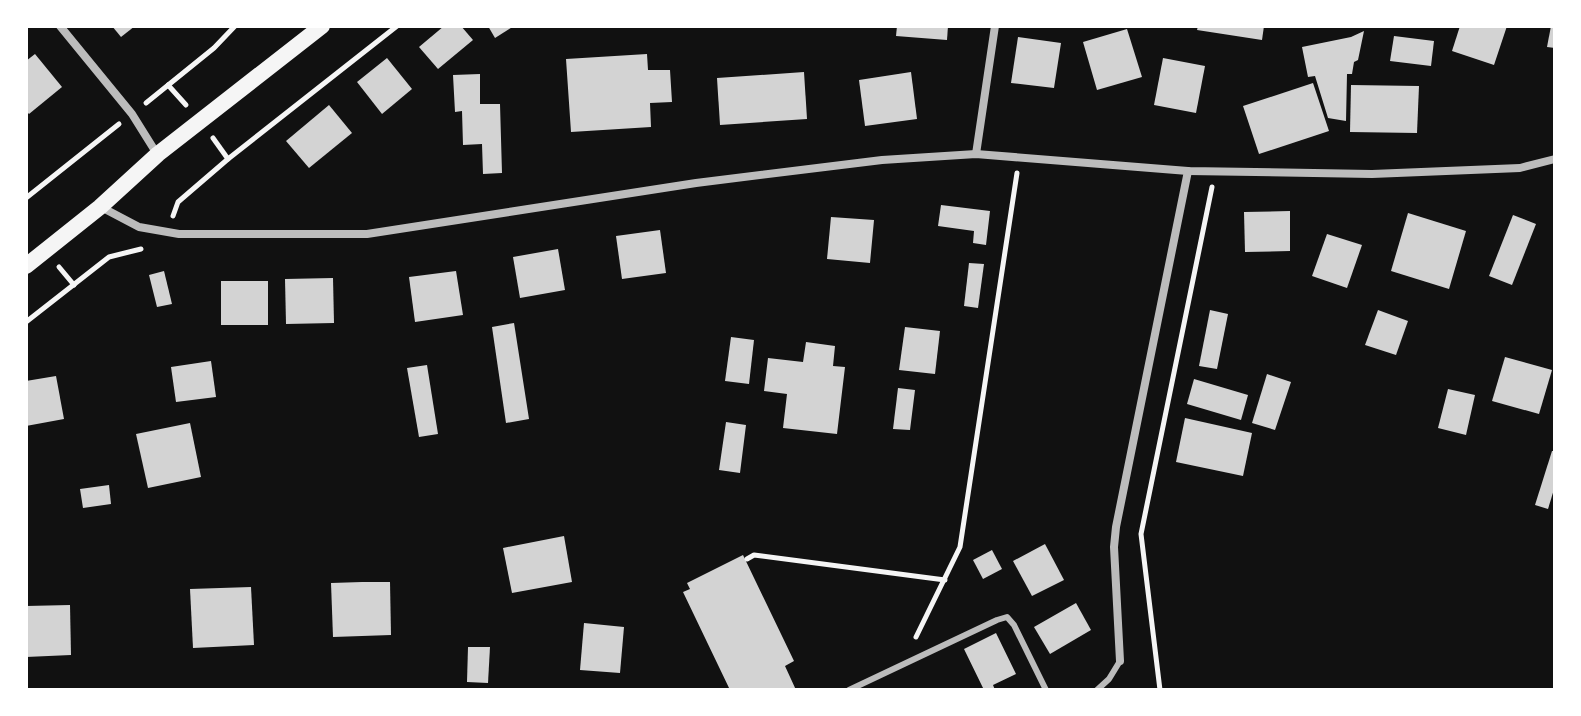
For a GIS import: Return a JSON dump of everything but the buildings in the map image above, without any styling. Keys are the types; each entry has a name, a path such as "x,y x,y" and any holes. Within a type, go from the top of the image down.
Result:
{"main road":[{"path":"26,266 100,207 158,154 322,26"}],"street":[{"path":"60,26 132,114 158,154"},
{"path":"976,154 995,26"},
{"path":"100,207 139,227 162,232 367,234 791,171 882,160 976,154 1188,171 1372,174 1520,168 1555,159"},
{"path":"1120,661 1114,547 1116,527 1188,171"}],"lane":[{"path":"849,690 1007,617 1014,625 1046,690"},
{"path":"1097,690 1109,679 1120,661"}],"path":[{"path":"162,232 173,219 178,202 397,26"},
{"path":"1160,690 1141,534 1215,171"},
{"path":"902,665 960,547 1017,172"},
{"path":"747,559 754,555 945,580"}]}
